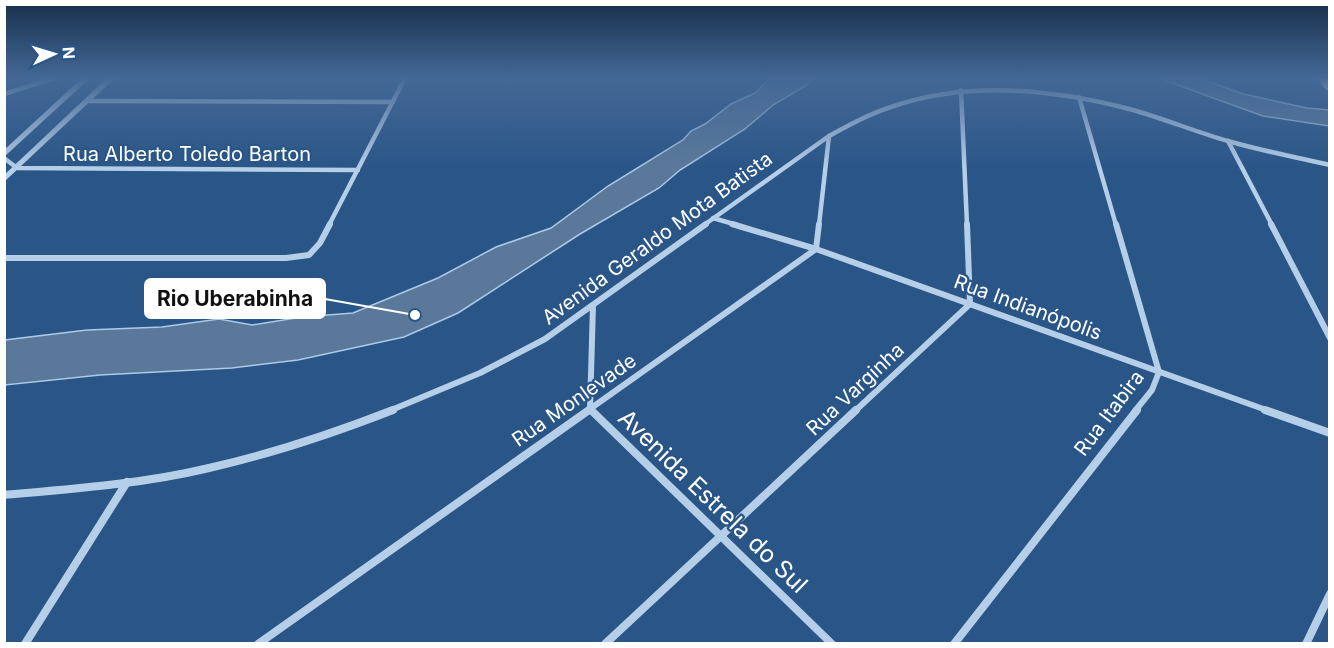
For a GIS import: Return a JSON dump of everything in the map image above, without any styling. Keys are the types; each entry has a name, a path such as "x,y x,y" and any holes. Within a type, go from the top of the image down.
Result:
{"street":[{"path":"17,168 4,156 55,108"},
{"path":"4,180 82,108"},
{"path":"4,258 274,258 309,255 320,243 390,108"},
{"name":"Avenida Geraldo Mota Batista","path":"4,495 127,482 209,468 309,440 427,397 498,365 546,339 829,136 887,108"},
{"path":"962,108 970,304"},
{"name":"Rua Itabira","path":"954,644 1152,390 1160,372 1082,108"},
{"name":"Avenida Geraldo Mota Batista","path":"1126,108 1228,141 1329,165"},
{"path":"816,249 829,136"},
{"path":"1228,141 1329,338"},
{"name":"Rua Alberto Toledo Barton","path":"17,168 358,170"},
{"name":"Rua Indianópolis","path":"713,218 816,249 1329,433"},
{"name":"Rua Monlevade","path":"258,644 816,249"},
{"name":"Rua Varginha","path":"605,644 970,304"},
{"name":"Avenida Estrela do Sul","path":"593,305 590,409 832,644"},
{"path":"24,644 127,482"},
{"path":"1306,644 1329,594"}],"water":[{"path":"725,108 769,108 745,129 680,170 659,188 580,234 458,313 404,337 298,360 232,368 100,375 5,385 5,340 87,330 162,327 219,319 252,325 302,317 353,313 438,278 496,247 551,228 608,186 705,124"},
{"path":"1242,108 1329,110 1329,126 1263,116"}],"place":[{"name":"Rio Uberabinha","path":"415,315"}]}
